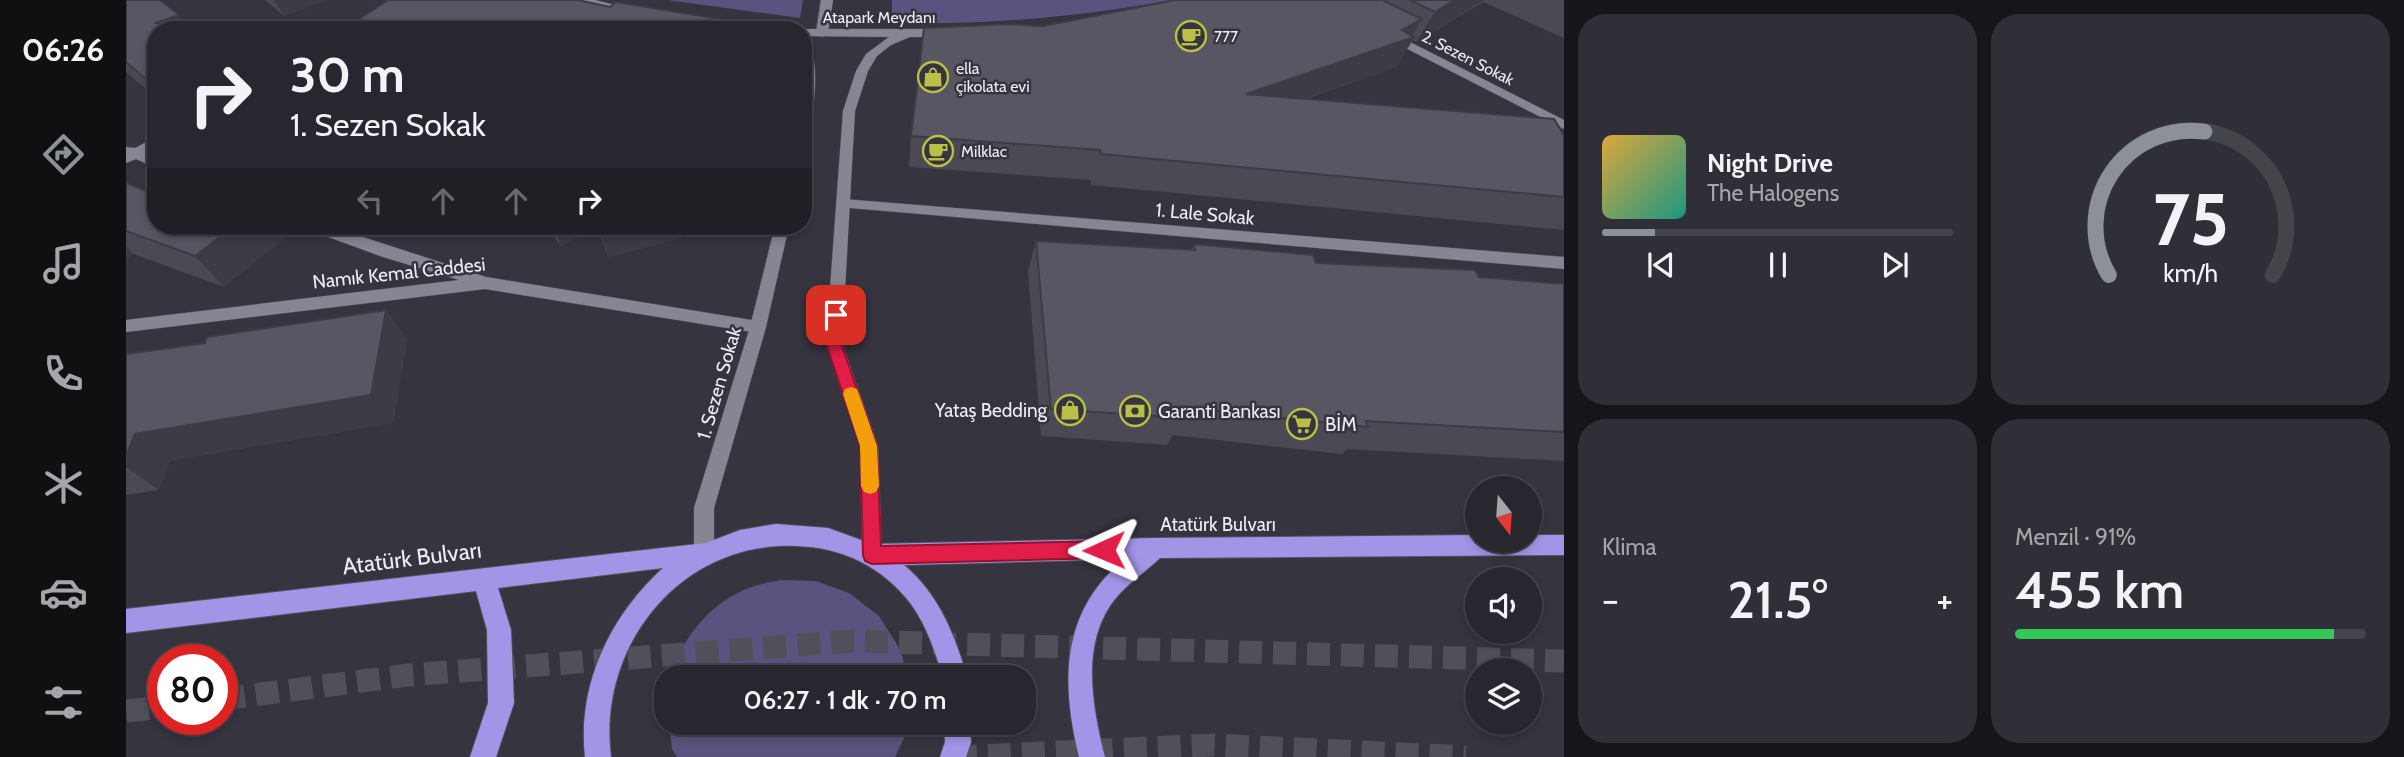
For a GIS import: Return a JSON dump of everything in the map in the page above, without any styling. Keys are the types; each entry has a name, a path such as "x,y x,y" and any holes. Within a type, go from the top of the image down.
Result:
{"highway":[{"name":"Atatürk Bulvarı","path":"598,757 595,724 605,670 629,620 663,581 704,553 746,537 790,533 832,539 872,555 911,587 940,629 952,665"},
{"name":"Atatürk Bulvarı","path":"872,555 1155,548 1564,545"},
{"path":"1092,757 1084,729 1079,684 1081,655 1090,625 1104,594 1155,548"},
{"name":"Atatürk Bulvarı","path":"126,621 704,553"},
{"path":"483,757 501,703 499,629 484,578"},
{"path":"953,757 958,735"}],"street":[{"path":"578,0 648,14"},
{"path":"822,33 827,0"},
{"name":"2. Sezen Sokak","path":"1381,31 1564,125"},
{"name":"Atapark Meydanı","path":"812,32 905,35 954,33"},
{"path":"872,555 869,446 834,343 849,111 862,71 872,54 887,42 905,35"},
{"path":"129,154 147,145"},
{"path":"129,154 147,161"},
{"name":"1. Lale Sokak","path":"843,204 1564,263"},
{"path":"338,235 485,283"},
{"name":"1. Sezen Sokak","path":"704,553 704,508 758,327 780,235"},
{"name":"Namık Kemal Caddesi","path":"126,326 485,283 758,327"}],"shaded area":[{"path":"667,0 803,0 800,18"},
{"path":"892,0 1173,0 1033,19 892,23"},
{"path":"781,580 816,581 849,593 879,616 901,651 904,665 675,665 690,636 711,612 736,594 757,585"},
{"path":"670,735 905,735 895,757 677,757 672,749"}],"building":[{"path":"126,0 160,0 179,15 162,21 147,21 147,80 126,62"},
{"path":"388,0 578,0 610,7 616,2 732,21 356,21"},
{"path":"1175,0 1382,0 1422,19 1402,30 1414,37 1246,94 1554,119 1564,135 1564,197 1101,154 1100,150 911,136 924,28 1008,24 1043,26"},
{"path":"1410,0 1455,0 1435,12"},
{"path":"126,183 147,191 147,235 222,235 195,256 126,231"},
{"path":"1036,241 1195,250 1194,244 1313,255 1316,263 1475,270 1479,277 1564,284 1564,432 1366,421 1368,427 1182,407 1184,418 1051,409"},
{"path":"386,310 371,395 135,434 126,456 126,354 205,343 207,337"}],"tunnel":[{"path":"238,697 409,675 852,641 1564,661"},
{"path":"126,711 147,709"},
{"path":"954,757 1214,745 1466,757"}],"slow traffic":[{"path":"851,394 869,446 870,486"}],"place":[{"name":"777","path":"1191,36"},
{"name":"ella çikolata evi","path":"933,77"},
{"name":"Milklac","path":"938,151"},
{"name":"Yataş Bedding","path":"1070,410"},
{"name":"Garanti Bankası","path":"1135,411"},
{"name":"BİM","path":"1302,424"}],"route":[{"path":"836,315 834,343 869,446 872,555 1104,550"}]}
